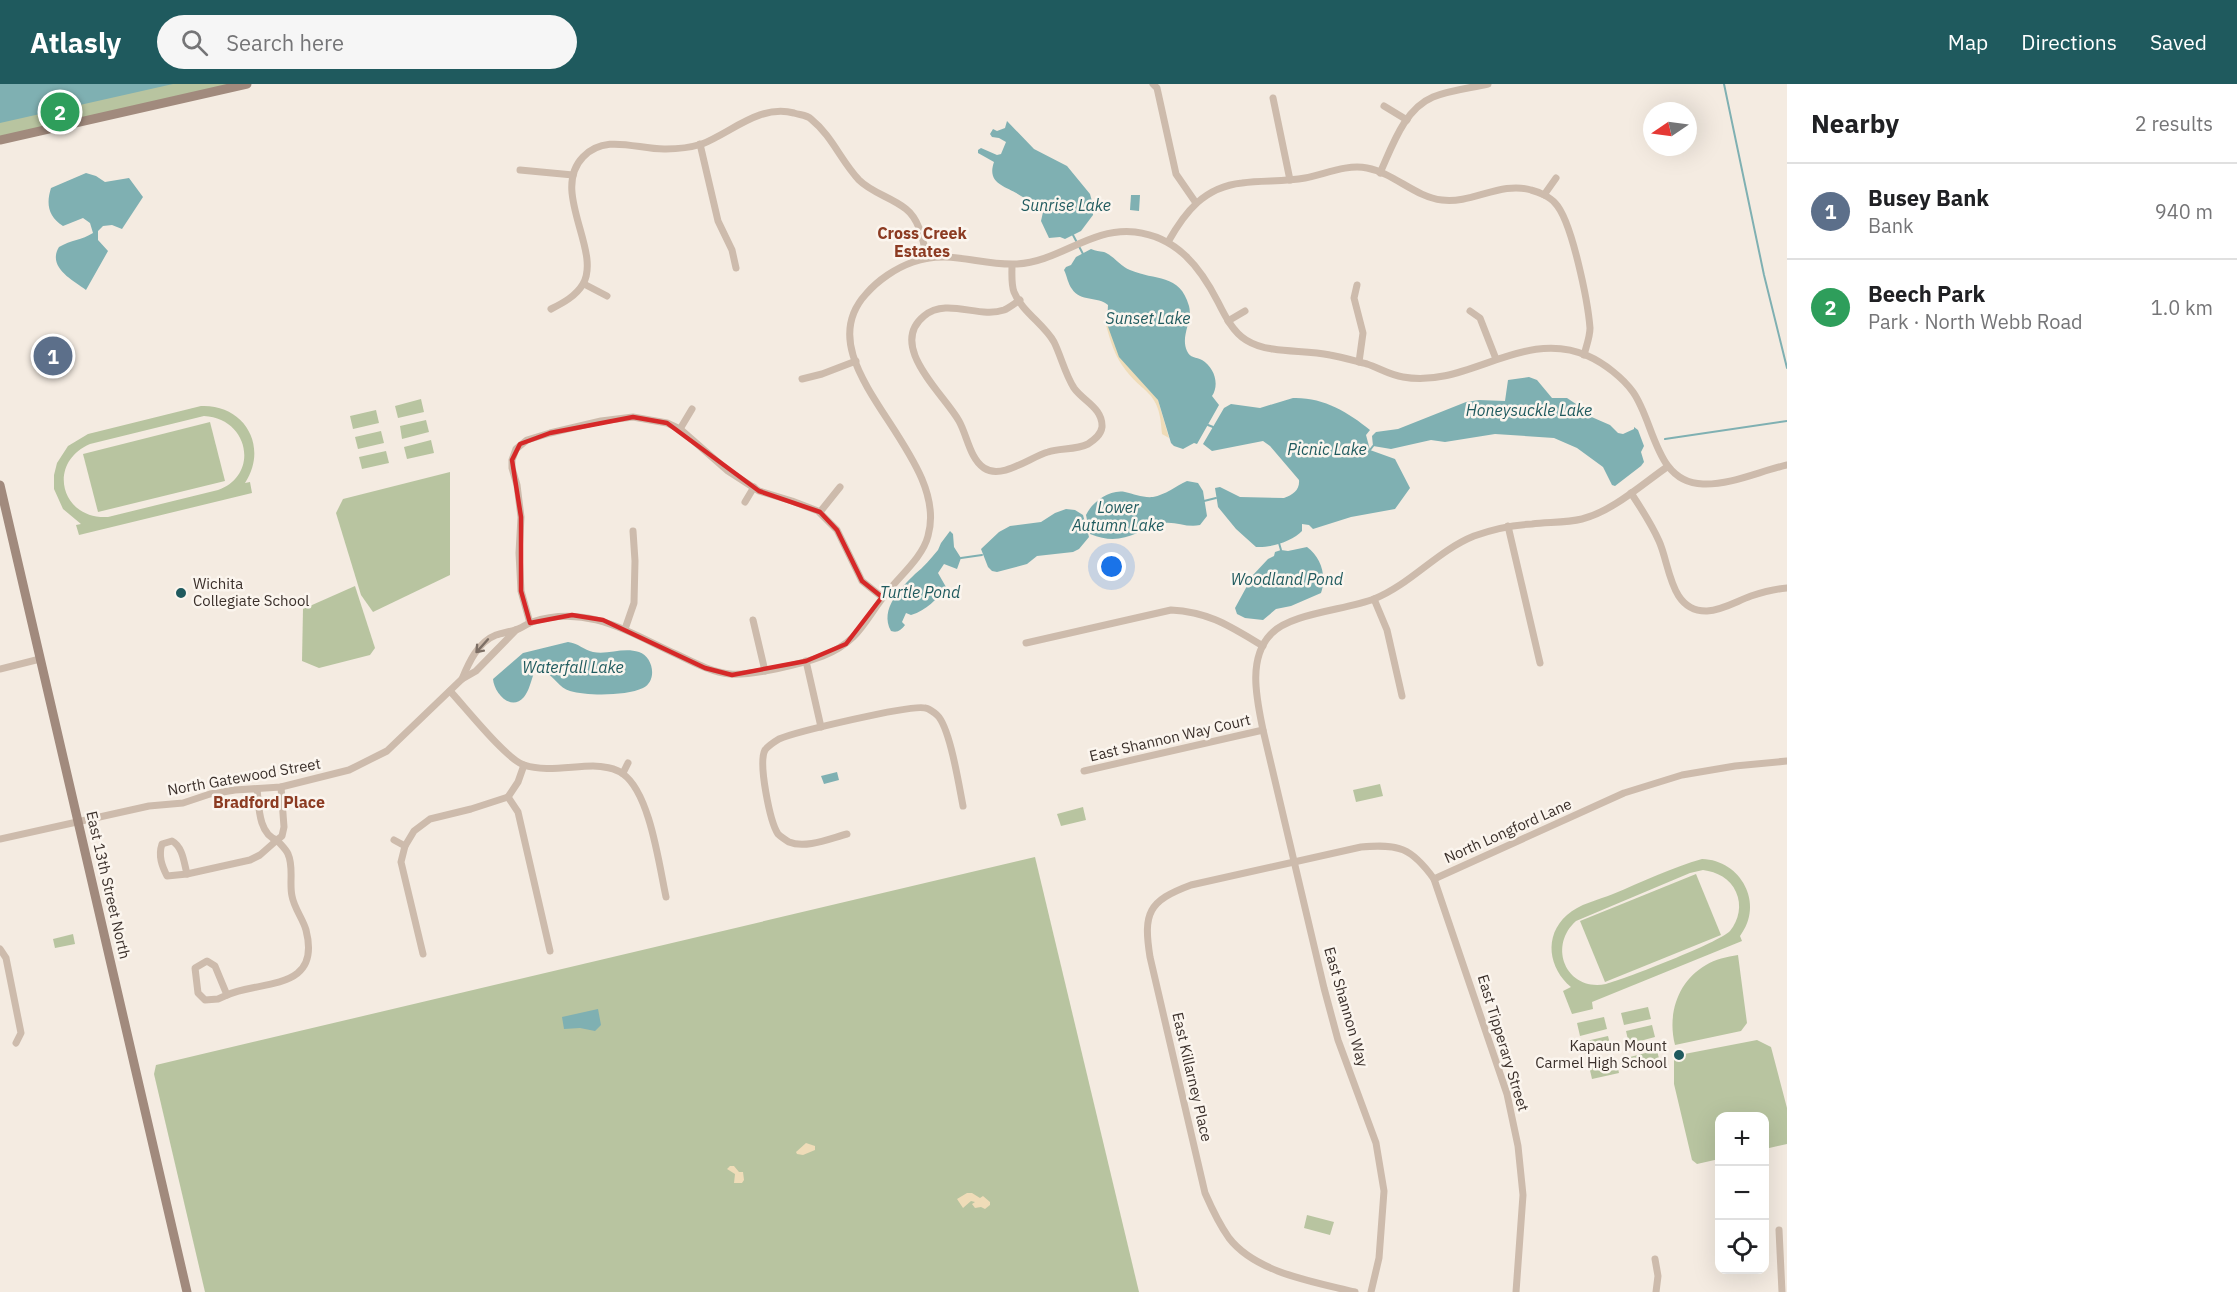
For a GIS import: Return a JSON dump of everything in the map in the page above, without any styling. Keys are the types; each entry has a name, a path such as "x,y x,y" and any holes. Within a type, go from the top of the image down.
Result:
{"main road":[{"path":"0,140 247,84"},
{"name":"East 13th Street North","path":"0,485 187,1292"}],"street":[{"path":"1153,84 1157,88 1176,174 1196,203"},
{"path":"1380,173 1398,132 1420,104 1433,97 1488,84"},
{"path":"1273,98 1290,180"},
{"path":"1384,106 1407,120"},
{"path":"551,309 570,299 584,284 587,266 572,196 573,175 583,156 595,148 614,143 665,149 700,144 760,114 786,111 809,117 828,134 846,164 860,181 906,209 918,225 927,258"},
{"path":"700,144 718,221 732,250 736,268"},
{"path":"1168,242 1177,225 1196,203 1211,192 1240,183 1290,180 1338,170 1366,168 1425,196 1443,200 1458,200 1515,188 1531,190 1556,203 1568,225 1590,330 1584,355"},
{"path":"520,170 573,175"},
{"path":"1544,195 1556,178"},
{"name":"North Gatewood Street","path":"462,679 468,665 488,639 530,623 572,615 603,620 705,668 732,675 806,661 824,656 846,644 863,628 882,597 924,546 929,533 930,511 926,486 913,459 875,400 856,361 848,333 852,314 861,298 892,272 909,263 927,258 955,256 1012,265 1036,262 1097,236 1121,231 1136,232 1168,242 1196,264 1228,321 1244,340 1264,348 1326,354 1359,362 1398,377 1426,380 1531,349 1562,349 1584,355 1610,370 1632,390 1667,467"},
{"path":"1012,265 1014,291 1053,340 1074,389 1092,405 1101,417 1102,429 1099,436 1087,444 1048,452 997,472 986,470 978,463 959,421 920,368 911,346 915,328 922,317 934,310 956,308 1004,310 1020,300"},
{"path":"584,284 607,296"},
{"path":"1358,285 1354,298 1363,333 1359,362"},
{"path":"1228,321 1245,311"},
{"path":"1470,311 1480,318 1496,359"},
{"path":"802,380 856,361"},
{"path":"680,429 692,409"},
{"path":"530,623 521,591 519,553 521,517 517,484 512,468 516,449 527,440 601,421 633,417 667,423 680,429 728,471 754,487 820,512 837,530 862,581 882,597"},
{"path":"1026,643 1171,610 1190,611 1212,617 1263,646 1274,631 1292,620 1347,608 1391,591 1445,552 1471,537 1508,526 1582,519 1606,509 1667,467 1680,477 1699,484 1723,482 1787,465"},
{"path":"745,502 754,487"},
{"path":"820,512 840,487"},
{"path":"1631,493 1647,516 1660,543 1676,593 1695,609 1706,611 1721,609 1752,596 1787,588"},
{"path":"1508,526 1540,663"},
{"path":"624,629 634,603 633,531"},
{"path":"1374,599 1387,630 1402,696"},
{"path":"753,620 765,670"},
{"name":"North Gatewood Street","path":"0,839 149,806 183,803 227,791 280,787 350,770 387,751 462,679 476,671 516,630"},
{"name":"East Shannon Way","path":"1263,646 1256,672 1256,693 1263,730 1338,1040 1376,1143 1384,1191 1379,1258 1371,1292"},
{"path":"0,669 40,659"},
{"path":"806,661 821,728"},
{"path":"450,691 501,748 524,765 558,768 594,766 622,773 636,788 645,805 666,897"},
{"path":"847,834 808,843 790,843 778,834 771,813 762,767 764,752 768,746 780,739 821,728 906,708 925,708 938,715 947,735 963,806"},
{"name":"East Shannon Way Court","path":"1084,771 1263,730"},
{"name":"North Longford Lane","path":"1152,911 1158,901 1169,893 1191,885 1360,847 1384,845 1404,849 1420,860 1434,879 1624,793 1682,775 1735,766 1787,761"},
{"path":"622,773 628,763"},
{"path":"423,954 401,862 405,846 414,831 430,819 507,797 518,782 524,765"},
{"path":"187,874 182,852 177,844 172,841 162,844 160,851 162,866 167,876 187,874 250,860 260,855 282,836 284,827 280,787"},
{"path":"227,995 215,966 207,961 195,968 198,993 205,1000 218,999 234,992 273,985 296,975 306,960 309,949 306,929 291,896 288,854 262,826 257,789"},
{"path":"507,797 518,812 550,951"},
{"path":"394,840 405,846"},
{"name":"East Tipperary Street","path":"1434,879 1507,1094 1518,1146 1523,1195 1516,1292"},
{"name":"East Killarney Place","path":"1152,911 1146,930 1150,957 1205,1193 1216,1218 1234,1243 1254,1259 1289,1275 1355,1292"},
{"path":"0,949 6,958 21,1033 16,1043"},
{"path":"1779,1230 1782,1292"},
{"path":"1655,1259 1658,1276 1656,1292"}],"highlighted area":[{"path":"633,417 667,423 759,491 820,512 837,530 862,581 882,597 846,644 806,661 732,675 705,668 603,620 572,615 530,623 521,591 521,517 512,460 520,444 550,433"}],"green space":[{"path":"0,84 242,84 0,140"},
{"path":"421,399 424,412 398,418 395,406"},
{"path":"201,406 216,407 229,412 248,430 253,442 254,455 252,469 245,483 250,482 252,493 79,535 76,525 81,524 63,509 54,489 54,475 57,463 68,446 88,434","holes":["204,416 219,419 231,426 239,436 244,448 244,461 240,472 231,483 218,490 108,517 92,516 79,510 70,500 65,489 64,476 68,464 76,453 90,444"]},
{"path":"376,410 379,423 353,429 350,416"},
{"path":"426,420 429,432 402,439 400,426"},
{"path":"210,422 225,481 98,512 83,454"},
{"path":"381,431 384,443 358,449 355,437"},
{"path":"431,440 434,453 407,459 404,447"},
{"path":"386,451 389,463 362,469 359,457"},
{"path":"450,472 450,575 373,612 361,595 336,513 343,499"},
{"path":"355,586 375,648 370,655 319,668 302,661 303,609"},
{"path":"1380,784 1383,796 1356,802 1353,790"},
{"path":"1083,807 1086,820 1061,826 1057,814"},
{"path":"1035,857 1139,1292 205,1292 154,1074 156,1065"},
{"path":"1702,859 1716,861 1728,867 1738,875 1745,886 1750,911 1747,924 1740,936 1742,941 1592,1002 1593,1009 1572,1014 1563,991 1571,987 1558,971 1552,952 1554,933 1559,923 1583,905","holes":["1708,871 1727,879 1738,897 1739,912 1730,931 1691,951 1606,984 1592,985 1572,974 1562,954 1567,932 1576,921 1690,873"]},
{"path":"1696,874 1721,935 1605,982 1580,921"},
{"path":"73,934 75,944 55,948 53,939"},
{"path":"1738,955 1747,1023 1741,1031 1675,1045 1674,1010 1677,999 1688,980 1710,963"},
{"path":"1648,1007 1651,1019 1624,1025 1621,1013"},
{"path":"1604,1017 1607,1029 1580,1036 1577,1023"},
{"path":"1652,1025 1655,1037 1629,1044 1626,1031"},
{"path":"1608,1036 1611,1048 1585,1054 1582,1042"},
{"path":"1757,1040 1771,1047 1787,1108 1787,1144 1769,1148 1769,1112 1715,1112 1715,1160 1697,1164 1692,1160 1674,1084 1674,1056"},
{"path":"1657,1050 1660,1063 1633,1069 1630,1057"},
{"path":"1616,1060 1619,1073 1592,1079 1589,1066"},
{"path":"1307,1215 1334,1222 1330,1235 1304,1228"}],"sand":[{"path":"1107,319 1107,324 1158,400 1169,438 1162,434 1161,419 1154,400 1130,375 1116,355 1105,321"},
{"path":"806,1143 815,1146 815,1150 803,1155 797,1154 796,1152"},
{"path":"730,1166 743,1172 742,1183 734,1183 735,1174 727,1169"},
{"path":"967,1193 980,1198 983,1196 990,1202 990,1205 985,1209 975,1208 972,1204 975,1202 971,1201 963,1208 957,1199"}],"water":[{"path":"0,84 173,84 0,123"},
{"name":"Sunrise Lake","path":"1007,121 1034,149 1067,166 1090,194 1093,215 1081,231 1065,239 1049,238 1041,221 1043,212 1037,208 1040,202 1033,205 995,180 992,170 994,162 978,153 978,150 981,148 997,155 1001,154 1006,142 990,134 993,129 997,131 1005,128"},
{"path":"86,173 105,182 129,178 143,197 122,229 112,225 103,226 98,231 98,240 108,251 86,290 63,272 56,261 56,254 59,247 93,233 90,223 83,218 63,226 51,214 49,199 51,188"},
{"path":"1131,195 1140,195 1139,211 1130,210"},
{"name":"Sunset Lake","path":"1091,249 1104,252 1130,270 1173,283 1185,295 1190,312 1185,345 1190,355 1202,360 1213,371 1216,386 1212,396 1219,405 1197,444 1194,443 1183,449 1171,443 1158,400 1119,357 1107,324 1108,305 1080,296 1071,287 1064,270 1076,257"},
{"name":"Honeysuckle Lake","path":"1529,377 1537,380 1552,398 1567,398 1587,415 1610,425 1618,433 1623,434 1634,427 1638,430 1644,446 1641,452 1644,462 1641,466 1615,486 1612,485 1603,467 1577,448 1554,438 1495,434 1445,442 1431,440 1391,449 1373,446 1372,436 1376,432 1398,429 1466,402 1505,401 1508,380"},
{"name":"Picnic Lake","path":"1293,398 1325,403 1362,423 1370,430 1366,435 1370,450 1395,459 1410,488 1395,509 1351,517 1313,529 1309,525 1302,524 1302,531 1287,541 1256,547 1236,529 1218,507 1215,488 1220,487 1240,497 1284,498 1295,492 1299,480 1263,441 1212,451 1203,444 1224,408 1231,404 1260,408"},
{"name":"Lower Autumn Lake","path":"1187,481 1198,483 1203,491 1207,516 1200,525 1163,523 1128,536 1111,539 1090,534 1086,515 1102,497 1125,492 1153,497"},
{"path":"1066,509 1075,510 1083,515 1089,537 1079,549 1073,552 1037,556 1027,564 997,572 988,567 981,549 999,532 1010,526 1041,522"},
{"name":"Turtle Pond","path":"950,531 953,534 954,547 961,558 957,569 944,564 938,573 946,587 931,604 922,610 911,615 906,613 902,622 905,625 901,630 891,631 888,615 893,600 938,550"},
{"name":"Woodland Pond","path":"1307,547 1322,567 1321,593 1291,606 1276,609 1263,620 1245,618 1237,614 1235,608 1253,575 1268,559 1274,556 1275,552"},
{"name":"Waterfall Lake","path":"568,642 593,652 627,650 644,654 652,669 651,680 643,688 627,693 586,694 566,690 545,672 534,673 527,692 519,701 509,702 496,690 493,679 523,653"},
{"path":"837,772 839,780 824,784 821,776"},
{"path":"598,1009 601,1025 595,1031 580,1028 564,1029 562,1017"}],"waterway":[{"path":"1724,84 1764,275 1787,368"},
{"path":"1073,235 1083,254"},
{"path":"1665,439 1787,421"},
{"path":"1208,425 1213,427"},
{"path":"1370,450 1373,446"},
{"path":"1204,501 1216,498"},
{"path":"1279,543 1281,550"},
{"path":"961,558 982,555"}],"place":[{"name":"Beech Park","path":"60,112"},
{"name":"Busey Bank","path":"53,356"},
{"name":"Wichita Collegiate School","path":"181,593"},
{"name":"Kapaun Mount Carmel High School","path":"1679,1055"}],"district":[{"name":"Cross Creek Estates","path":"922,242"},
{"name":"Bradford Place","path":"269,802"}]}
